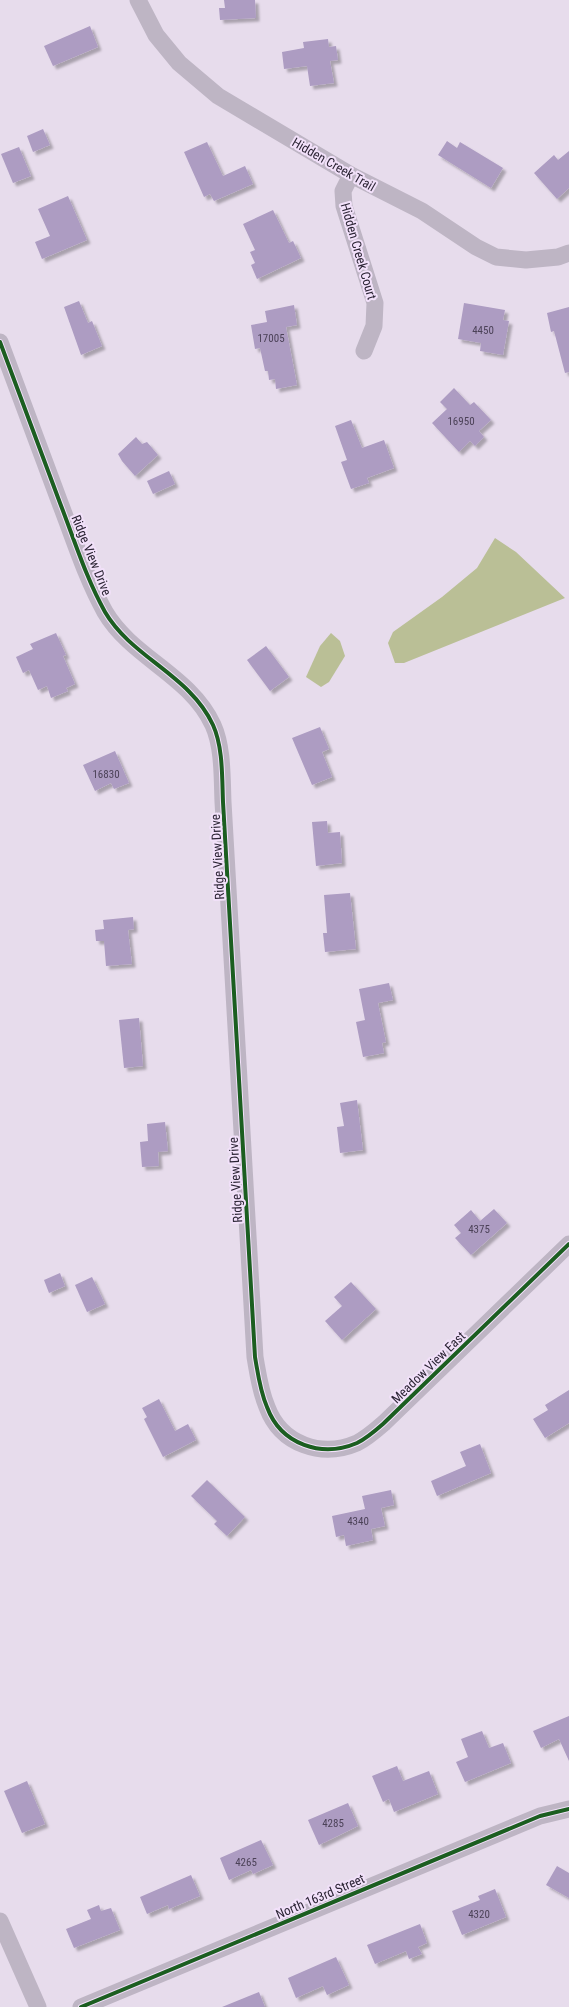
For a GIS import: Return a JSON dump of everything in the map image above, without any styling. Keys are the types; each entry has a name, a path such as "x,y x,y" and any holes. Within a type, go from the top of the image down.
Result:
{"street":[{"name":"Hidden Creek Trail","path":"138,0 156,35 179,63 218,96 351,175 422,211 476,246 496,257 526,260 558,257 569,253"},
{"name":"Hidden Creek Court","path":"351,175 343,191 344,206 375,303 374,326 364,351"},
{"name":"Ridge View Drive","path":"0,342 80,554 106,612 117,630 131,644 190,692 204,708 213,725 218,741 224,810 255,1357 259,1382 267,1409 281,1430"},
{"name":"Meadow View East","path":"281,1430 291,1440 316,1449 328,1450 344,1448 359,1442 384,1422 569,1244"},
{"name":"North 163rd Street","path":"81,2007 533,1819 569,1808"},
{"path":"0,1921 38,2007"}],"shaded area":[{"path":"495,538 516,552 565,598 404,663 395,663 388,643 393,632 442,597 477,568"},
{"path":"331,633 340,641 345,656 329,682 321,687 306,677 320,646"}],"building":[{"path":"224,0 255,0 256,18 220,20 219,8 225,8"},
{"path":"90,26 98,47 53,66 44,46"},
{"path":"328,39 329,47 336,46 338,60 330,61 334,83 310,86 307,66 284,69 282,52 304,48 303,42"},
{"path":"43,129 50,145 33,152 27,136"},
{"path":"447,141 457,148 460,142 503,168 491,188 438,155"},
{"path":"207,142 223,176 245,166 253,184 214,201 210,194 204,197 184,152"},
{"path":"19,147 31,176 13,183 1,154"},
{"path":"569,151 569,188 557,199 534,173 554,155 558,160"},
{"path":"68,196 87,240 42,259 35,242 50,236 38,209"},
{"path":"273,210 289,243 293,241 301,258 257,279 251,265 255,263 250,252 255,250 243,224"},
{"path":"79,301 88,323 92,321 102,346 81,355 64,307"},
{"path":"464,303 505,310 503,320 509,321 503,355 480,351 481,343 458,339"},
{"path":"294,305 297,325 286,327 297,385 276,389 275,379 269,380 268,371 265,371 260,348 255,349 251,325 267,322 265,311"},
{"path":"569,307 569,372 565,373 554,331 551,332 547,313"},
{"path":"454,388 470,405 474,402 491,420 479,431 484,437 475,446 470,441 459,452 432,423 447,409 440,402"},
{"path":"351,420 362,448 384,440 394,468 367,478 369,483 351,489 341,462 347,460 335,426"},
{"path":"136,437 142,444 147,442 158,455 135,476 118,454"},
{"path":"169,471 175,484 153,494 147,481"},
{"path":"56,633 66,655 63,656 75,684 66,688 68,691 51,698 47,686 38,690 29,670 23,673 16,657 33,649 30,644"},
{"path":"266,646 289,677 270,691 247,660"},
{"path":"320,727 329,749 322,752 332,777 312,785 292,738"},
{"path":"115,751 129,783 114,789 111,783 95,791 83,765"},
{"path":"327,821 328,833 340,832 342,863 316,866 312,822"},
{"path":"350,893 356,949 325,952 323,933 327,933 324,895"},
{"path":"133,917 134,929 128,930 132,964 106,966 104,941 96,941 95,930 104,929 103,920"},
{"path":"389,983 393,1000 378,1003 386,1042 382,1043 384,1053 363,1057 356,1022 365,1020 359,989"},
{"path":"139,1018 143,1066 124,1068 119,1020"},
{"path":"357,1100 363,1150 340,1153 337,1127 344,1126 340,1103"},
{"path":"165,1122 168,1151 158,1152 159,1166 142,1167 140,1142 148,1141 147,1124"},
{"path":"494,1209 507,1223 471,1255 455,1238 461,1233 454,1225 471,1210 480,1221"},
{"path":"60,1273 65,1286 49,1293 44,1280"},
{"path":"92,1277 105,1304 87,1312 75,1285"},
{"path":"351,1282 376,1309 342,1340 325,1321 342,1306 334,1297"},
{"path":"569,1390 569,1423 545,1438 533,1419 548,1410 545,1405"},
{"path":"159,1399 175,1431 188,1424 196,1440 163,1457 144,1419 147,1417 142,1408"},
{"path":"480,1444 491,1473 437,1496 431,1481 466,1466 460,1452"},
{"path":"207,1480 245,1517 227,1536 214,1524 217,1521 191,1496"},
{"path":"391,1490 394,1505 381,1508 385,1526 371,1529 373,1540 346,1546 344,1535 336,1537 332,1516 365,1509 362,1496"},
{"path":"569,1716 569,1761 559,1739 541,1748 533,1731"},
{"path":"482,1731 489,1748 503,1743 511,1763 465,1782 456,1762 468,1757 461,1739"},
{"path":"397,1766 403,1781 429,1771 438,1794 394,1812 389,1799 383,1802 372,1776"},
{"path":"27,1781 45,1824 22,1833 4,1791"},
{"path":"348,1803 358,1826 319,1845 308,1820"},
{"path":"261,1840 273,1865 253,1874 251,1870 229,1880 220,1858"},
{"path":"557,1866 569,1873 569,1898 546,1885"},
{"path":"191,1875 200,1896 169,1909 168,1905 147,1914 140,1897"},
{"path":"495,1889 506,1917 462,1935 452,1911 480,1900 478,1896"},
{"path":"99,1905 101,1911 111,1908 120,1930 74,1948 66,1929 91,1919 87,1910"},
{"path":"420,1924 427,1943 418,1947 422,1954 409,1959 406,1951 375,1964 367,1945"},
{"path":"336,1957 349,1985 327,1995 323,1986 296,1998 288,1978"},
{"path":"259,1992 265,2007 222,2007"}],"cycle path":[{"path":"0,342 81,558 92,586 105,612 116,628 130,642 176,679 190,693 203,708 213,725 219,743 222,772 255,1357 263,1395 273,1420 282,1431 292,1439 304,1445 330,1449 344,1447 361,1441 384,1423 569,1244"},
{"path":"81,2007 540,1816 569,1809"}]}
